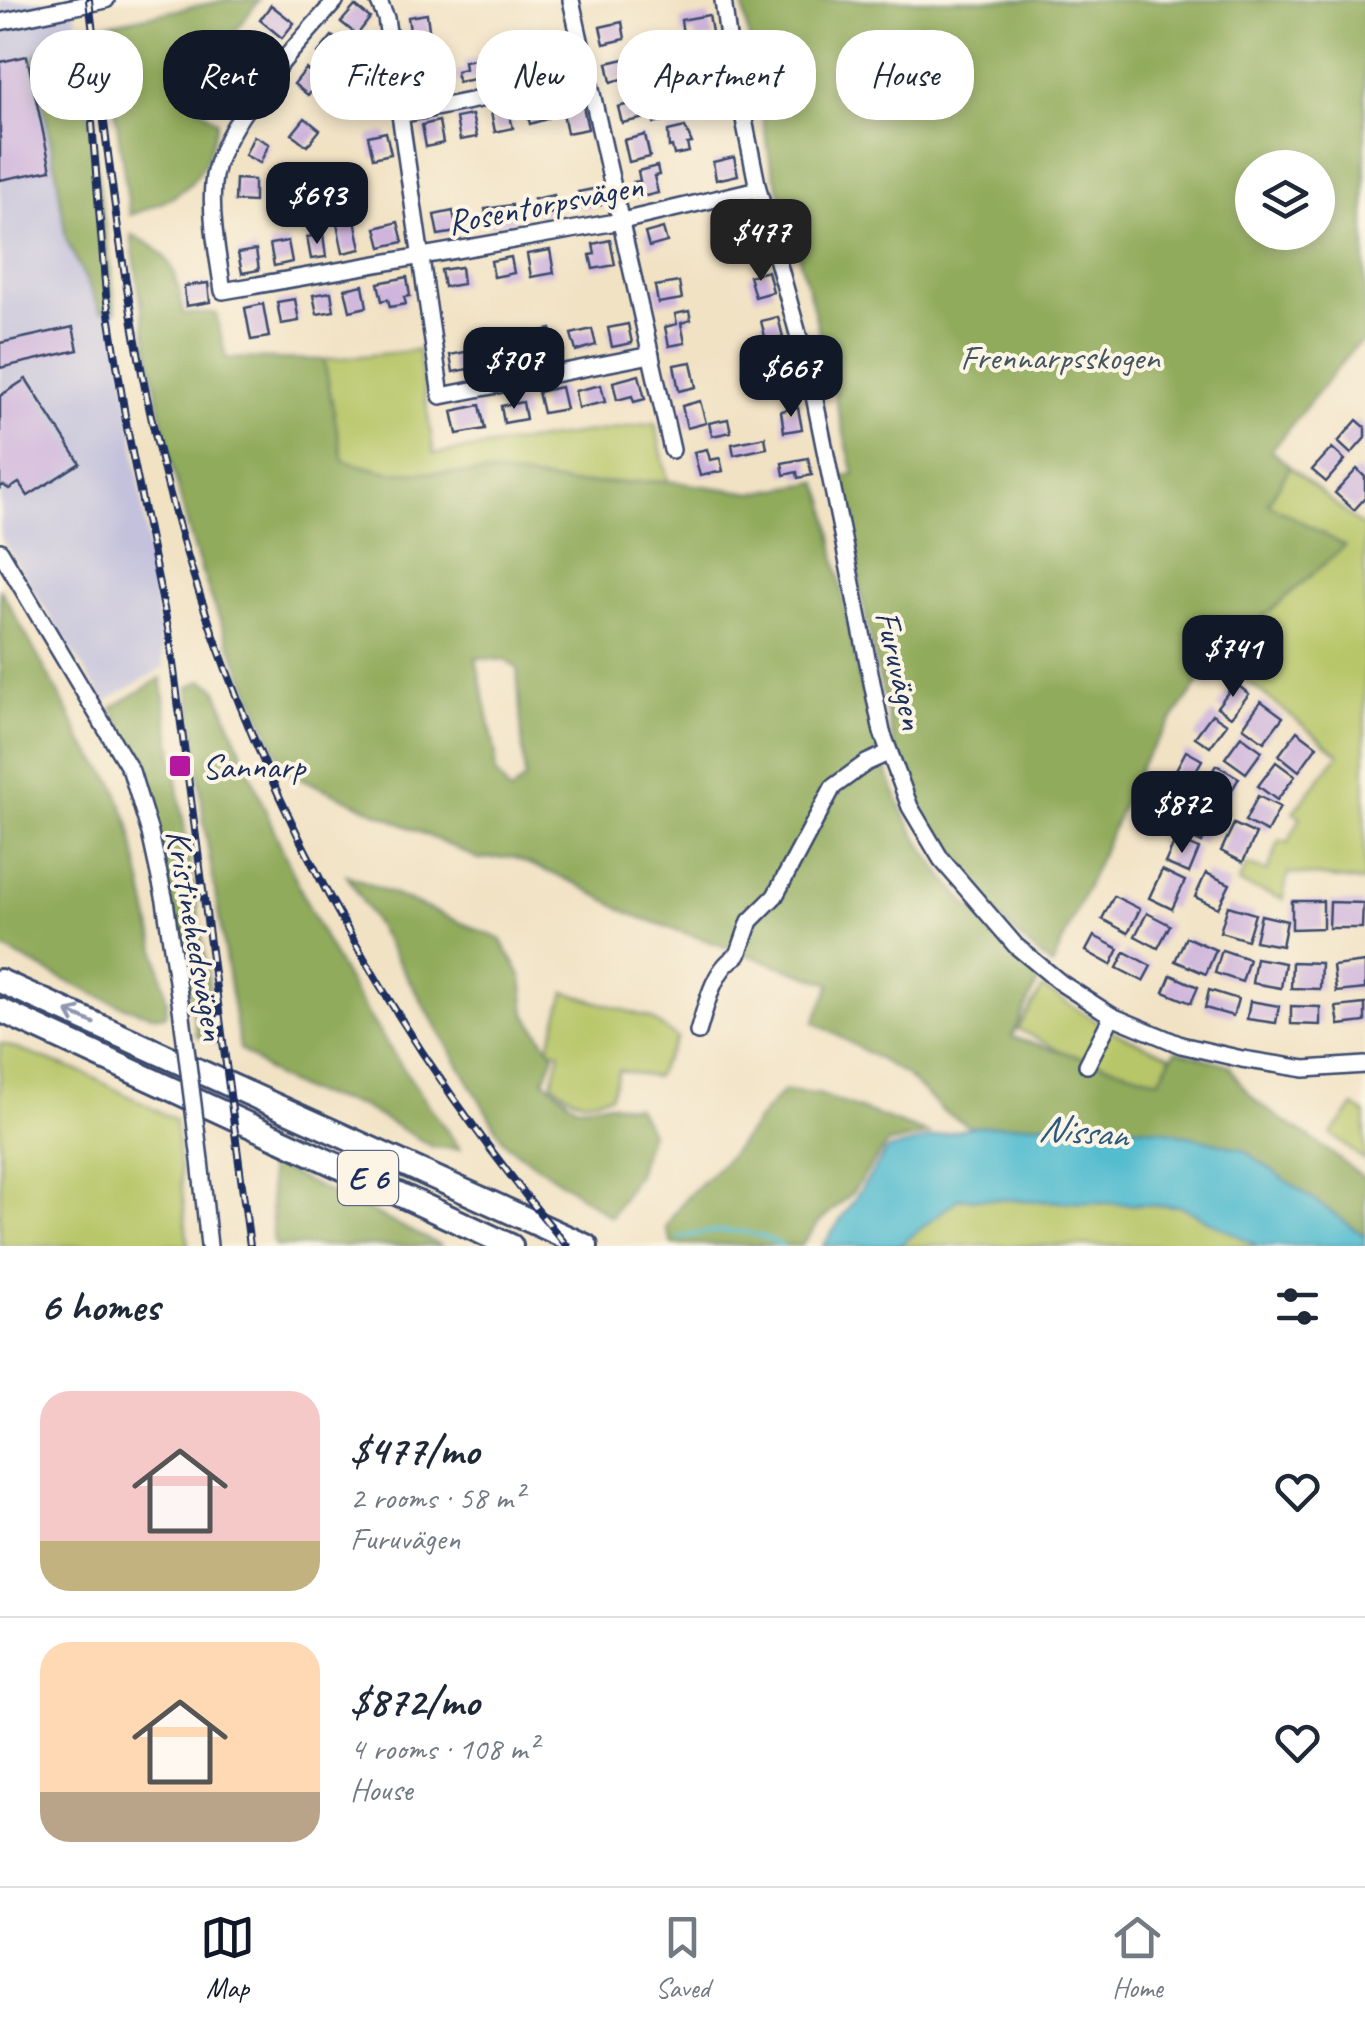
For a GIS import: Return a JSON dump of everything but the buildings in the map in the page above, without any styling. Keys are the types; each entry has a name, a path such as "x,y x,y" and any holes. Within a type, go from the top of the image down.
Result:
{"highway":[{"name":"E 6","path":"0,981 586,1246"},
{"name":"E 6","path":"0,1010 511,1246"}],"street":[{"path":"0,22 106,0"},
{"name":"Rosentorpsvägen","path":"336,0 254,100 218,156 212,183 213,217 223,292 622,221 758,190"},
{"path":"378,0 388,30"},
{"path":"571,0 578,30"},
{"name":"Furuvägen","path":"723,0 728,45 758,190 810,381 888,753 910,807 941,859 976,903 1031,958 1112,1016 1181,1045 1242,1058 1304,1068 1365,1065"},
{"path":"597,108 672,450"},
{"path":"401,120 440,396 651,355"},
{"name":"Kristinehedsvägen","path":"0,551 131,771 165,901 209,1246"},
{"path":"698,1032 716,980 730,959 738,956 750,921 775,896 833,787 866,763 888,753"},
{"path":"1087,1065 1112,1016"}],"shaded area":[{"path":"0,0 74,0 78,30 30,30 30,120 90,120 164,667 105,702 0,537"}],"green space":[{"path":"226,0 259,0 236,30 163,30 163,120 217,121 206,159 190,184 165,201 130,215 116,120 143,120 143,30 104,30 103,25"},
{"name":"Frennarpsskogen","path":"742,0 1365,0 1365,340 1352,350 1271,450 1290,467 1268,503 1345,546 1217,657 1141,764 1052,966 1005,924 945,851 914,797 898,759 838,478 854,474 810,295 770,160 763,120 816,120 816,30 747,30"},
{"path":"46,120 90,120 116,311 101,311 66,239"},
{"path":"131,235 156,249 170,265 183,314 216,313 226,358 324,360 343,461 388,472 498,474 573,484 668,481 754,493 818,482 826,503 865,700 904,813 947,881 1041,975 1012,1037 1159,1080 1176,1050 1229,1065 1257,1101 1365,1179 1365,1236 1241,1149 1071,1122 971,1127 944,1112 906,1075 814,1022 831,984 631,914 575,883 513,857 479,859 285,771 195,551 165,434","holes":["476,658 504,660 517,668 525,779 510,793 495,772 496,755"]},
{"path":"418,350 434,454 655,423 668,481 573,484 498,474 388,472 343,461 324,360"},
{"path":"1290,467 1365,529 1365,882 1288,873 1283,899 1238,883 1247,865 1267,872 1280,840 1288,843 1301,817 1293,812 1339,754 1217,657 1344,546 1268,503"},
{"path":"0,588 83,743 114,783 130,826 167,1002 165,1015 152,1015 110,1001 0,947"},
{"path":"161,678 218,1043 197,1036 153,806 140,763 112,708"},
{"path":"203,680 216,688 292,870 345,976 460,1149 433,1147 361,1106 305,1091 276,1077 240,1049 204,822 189,687"},
{"path":"347,875 500,939 522,977 526,1014 554,1055 544,1080 576,1106 607,1103 637,1107 650,1132 637,1174 611,1217 505,1143"},
{"path":"1043,988 1112,1031 1171,1056 1158,1083 1082,1061 1018,1029"},
{"path":"565,992 650,1018 677,1038 655,1077 619,1070 611,1095 586,1100 574,1098 552,1083 560,1052 548,1050"},
{"path":"0,1043 84,1073 175,1120 188,1246 0,1246"},
{"path":"784,1091 818,1094 929,1134 887,1144 851,1194 820,1221 801,1246 672,1244 666,1227 680,1206"},
{"path":"1354,1106 1365,1114 1365,1161 1331,1134"},
{"path":"268,1163 442,1246 274,1246"},
{"path":"958,1198 1180,1206 1258,1246 899,1246"}],"water":[{"name":"Nissan","path":"1071,1122 1159,1129 1242,1149 1365,1236 1365,1246 1258,1246 1180,1206 959,1198 899,1246 823,1246 887,1150 971,1127"}],"waterway":[{"path":"679,1238 732,1231 757,1235 782,1246"}],"railway":[{"path":"89,0 120,243 145,388 173,507 209,622 252,734 302,844 359,949 422,1052 492,1151 567,1246"},
{"path":"92,123 106,295 127,428 169,633 250,1246"}],"place":[{"name":"Sannarp","path":"180,766"}]}
